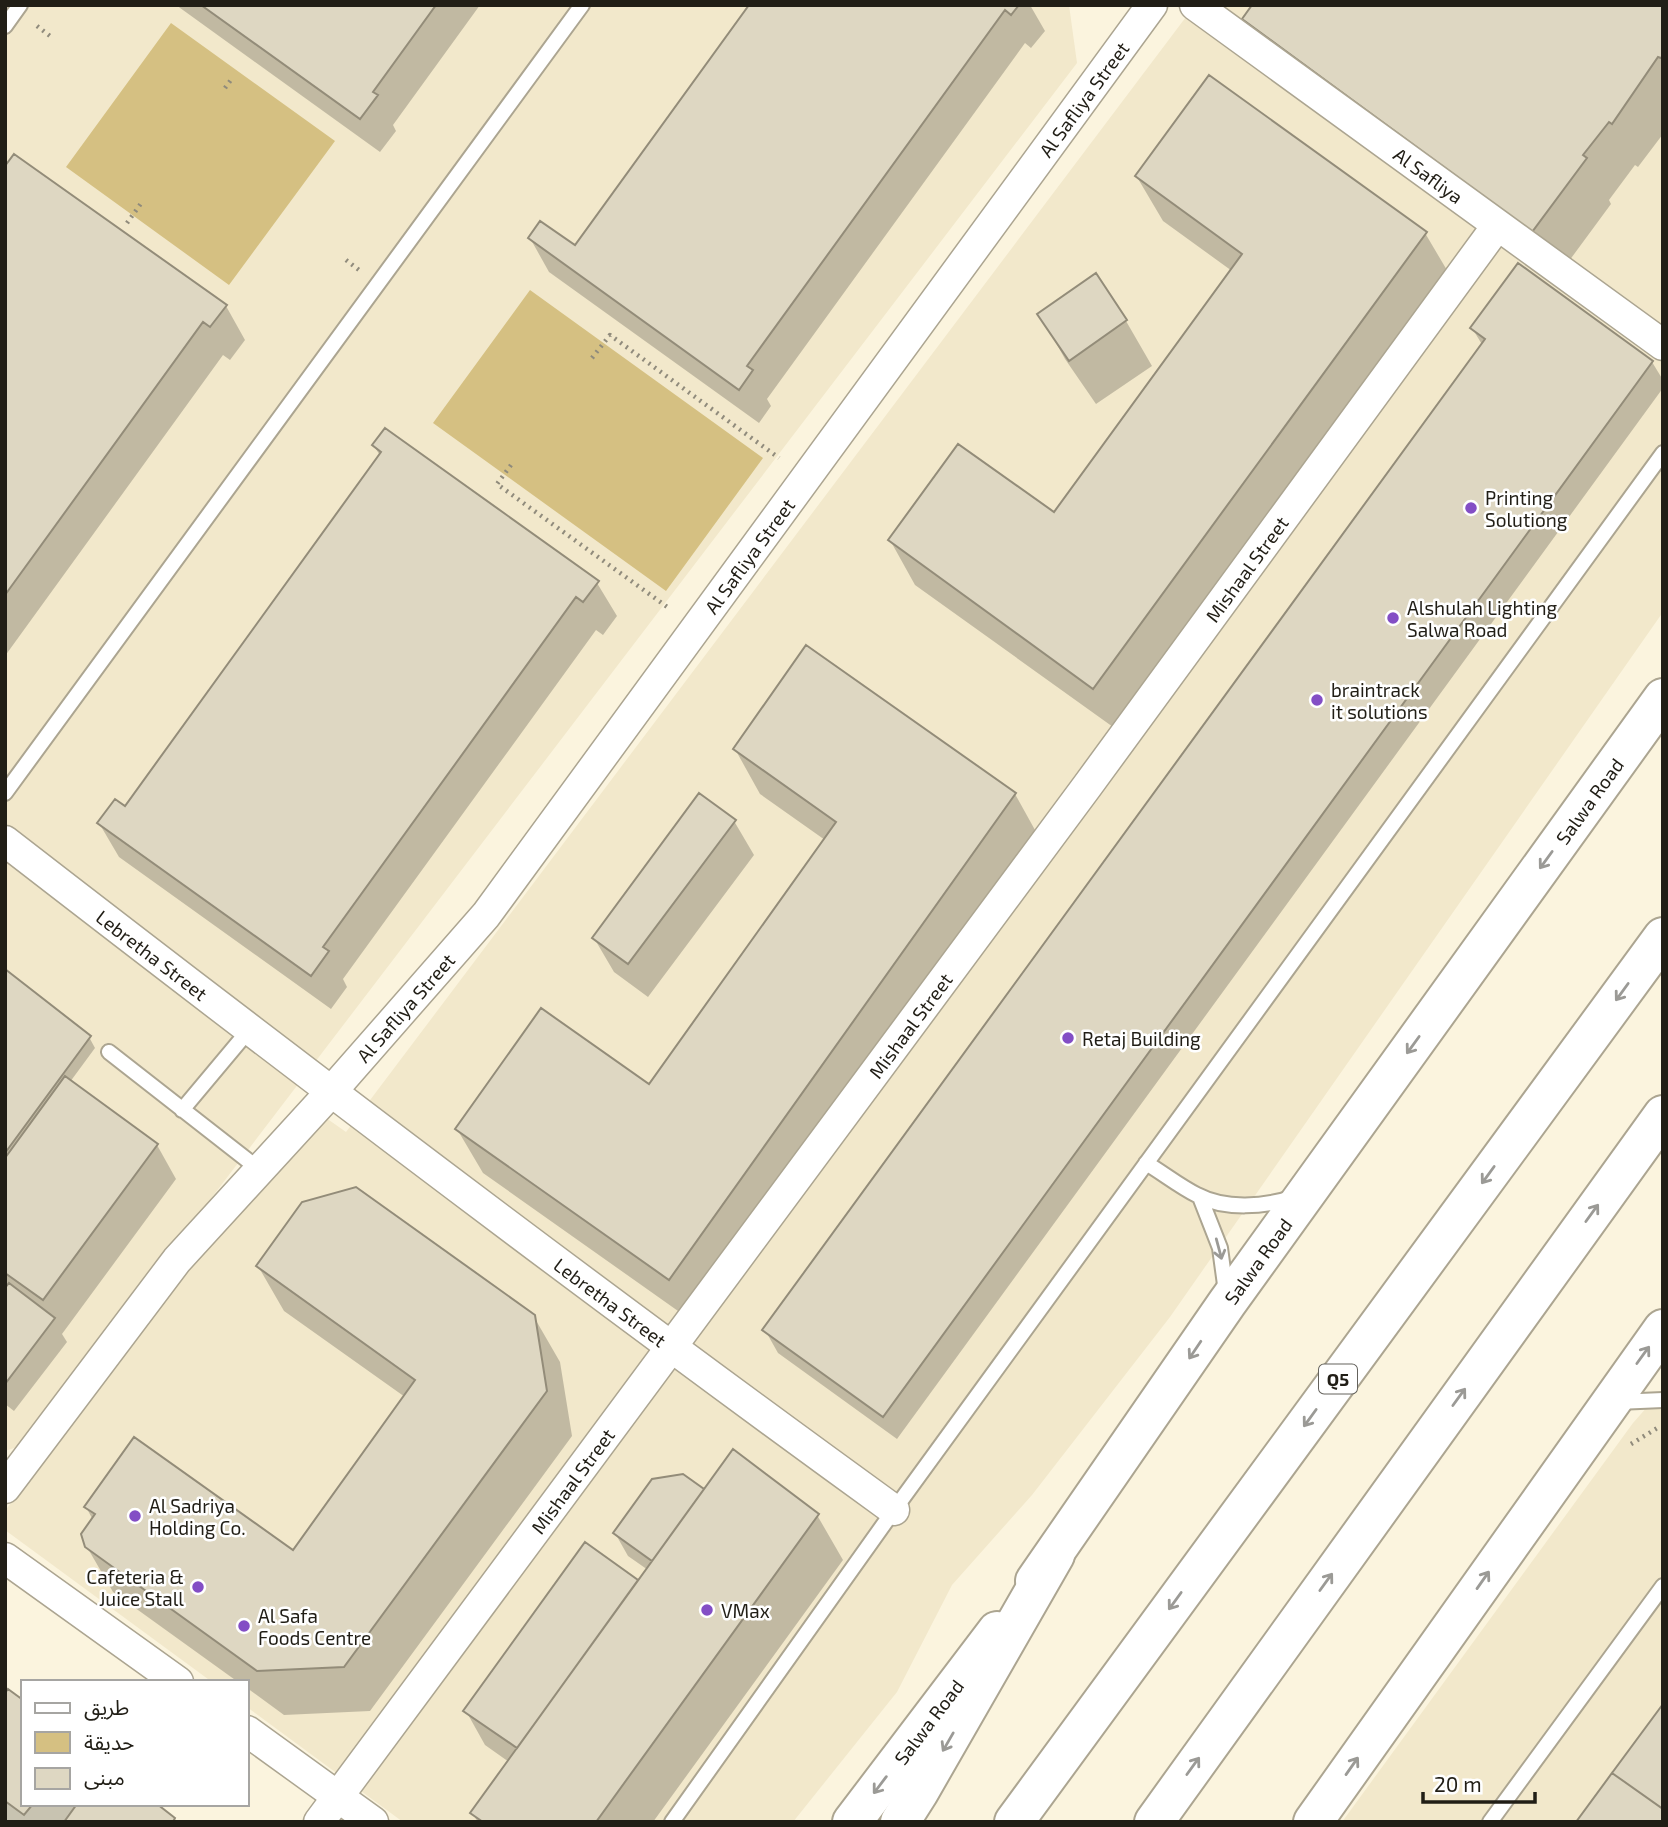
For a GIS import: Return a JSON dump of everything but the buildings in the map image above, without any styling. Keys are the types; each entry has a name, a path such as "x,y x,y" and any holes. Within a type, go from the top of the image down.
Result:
{"main road":[{"name":"Salwa Road","path":"852,1822 1055,1555 1227,1303 1663,698"},
{"name":"Q5","path":"1014,1822 1663,937"},
{"path":"1154,1822 1663,1115"},
{"path":"1313,1822 1663,1329"},
{"path":"900,1822 1055,1555"}],"street":[{"name":"Al Safliya","path":"1195,5 1663,345"},
{"name":"Al Safliya Street","path":"330,1093 486,915 1039,161 1146,7"},
{"name":"Mishaal Street","path":"318,1822 1088,785 1497,226"},
{"name":"Lebretha Street","path":"5,841 330,1093 670,1348 894,1510"},
{"path":"5,1488 177,1260 330,1093"},
{"path":"5,1558 175,1680"},
{"path":"248,1732 373,1822"}],"lane":[{"path":"5,26 20,5"},
{"path":"5,793 582,5"},
{"path":"672,1822 894,1510 1663,453"},
{"path":"182,1110 248,1030"},
{"path":"109,1052 260,1170"},
{"path":"1146,1163 1199,1197 1226,1204 1254,1205 1307,1193"},
{"path":"1199,1197 1220,1248 1227,1303"},
{"path":"1609,1402 1663,1400"},
{"path":"1490,1822 1663,1586"}],"path":[{"path":"225,88 233,77"},
{"path":"127,223 142,202"},
{"path":"592,358 610,335 805,477"},
{"path":"511,465 497,484 696,628"}],"shaded area":[{"path":"5,5 1069,5 1077,63 23,1445 5,1451"},
{"path":"1195,5 1663,5 1663,612 1170,1317 1032,1495 952,1585 897,1692 793,1822 403,1822 248,1708 248,1680 209,1680 5,1530 5,1511 309,1106 346,1132"},
{"path":"1663,1389 1663,1822 1342,1822 1633,1423"}],"green space":[{"path":"171,23 335,141 229,285 66,167"},
{"path":"530,290 763,458 666,591 433,423"}],"place":[{"name":"Printing Solutiong","path":"1471,508"},
{"name":"Alshulah Lighting Salwa Road","path":"1393,618"},
{"name":"braintrack it solutions","path":"1317,700"},
{"name":"Retaj Building","path":"1068,1038"},
{"name":"Al Sadriya Holding Co.","path":"135,1516"},
{"name":"Cafeteria & Juice Stall","path":"198,1587"},
{"name":"VMax","path":"707,1610"},
{"name":"Al Safa Foods Centre","path":"244,1626"}]}
